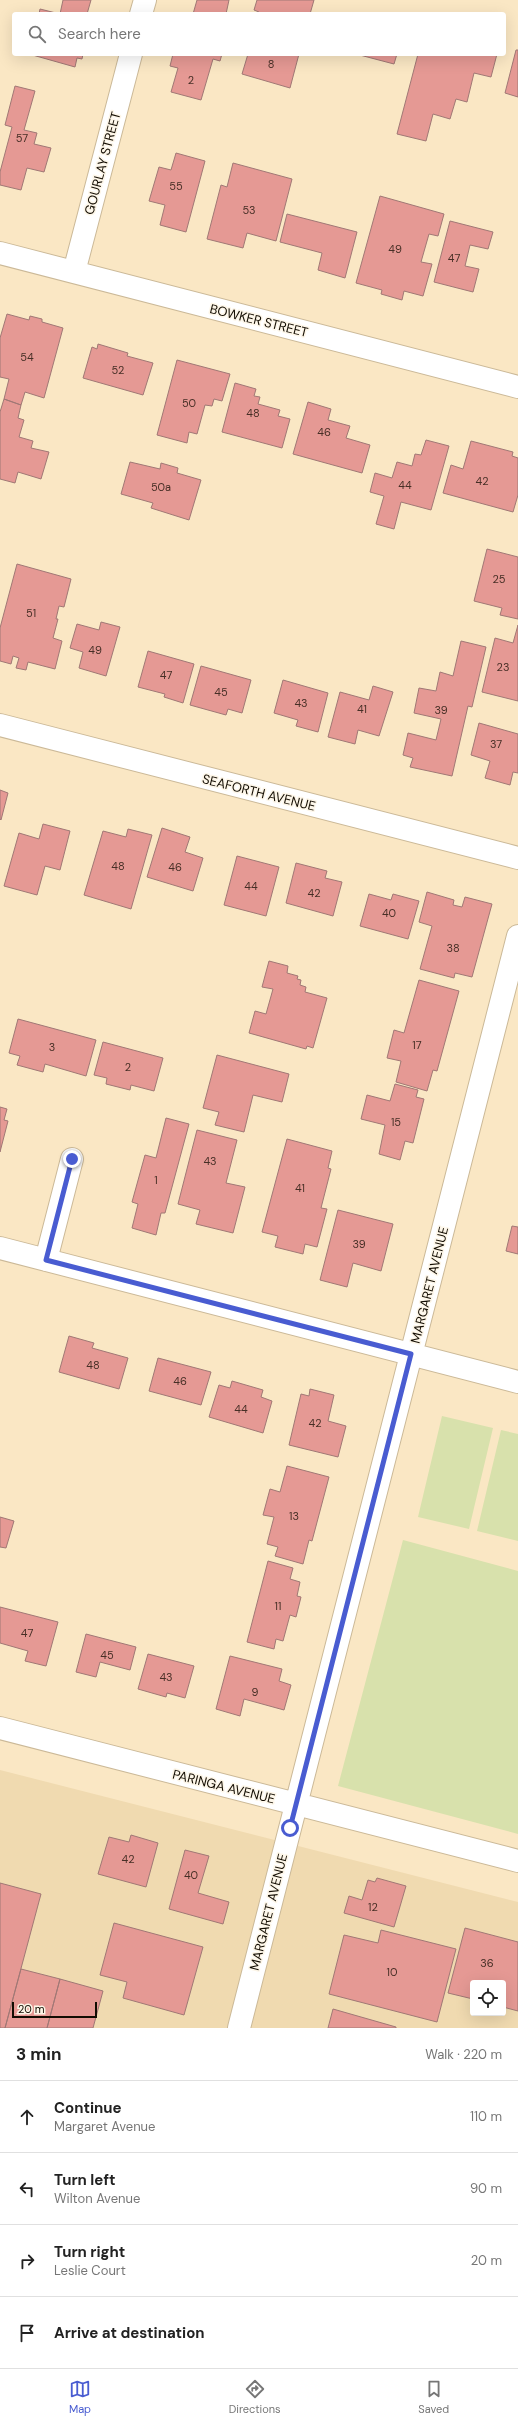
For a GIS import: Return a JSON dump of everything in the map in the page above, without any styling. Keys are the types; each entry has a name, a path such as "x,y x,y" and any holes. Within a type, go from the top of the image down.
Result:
{"street":[{"path":"142,12 145,0"},
{"name":"GOURLAY STREET","path":"74,272 130,56"},
{"name":"BOWKER STREET","path":"0,253 518,387"},
{"name":"SEAFORTH AVENUE","path":"0,725 518,858"},
{"name":"MARGARET AVENUE","path":"239,2028 518,936"},
{"path":"46,1260 72,1159"},
{"path":"0,1248 518,1382"},
{"name":"PARINGA AVENUE","path":"0,1728 518,1862"}],"shaded area":[{"path":"0,1770 518,1902 518,2028 0,2028"}],"green space":[{"path":"442,1416 493,1428 469,1529 418,1517"},
{"path":"501,1430 518,1434 518,1541 477,1531"},
{"path":"403,1540 518,1571 518,1834 338,1786"}],"building":[{"path":"63,0 91,0 88,12 60,12"},
{"path":"197,0 229,0 226,12 194,12"},
{"path":"257,0 314,0 311,12 259,12 254,10"},
{"path":"40,9 52,12 39,12"},
{"path":"516,50 518,50 518,97 505,93"},
{"path":"36,56 83,56 82,59 77,58 75,67"},
{"path":"172,56 221,56 220,61 213,59 201,100 171,92 178,68 170,66"},
{"path":"247,56 298,56 290,88 242,74"},
{"path":"364,56 396,56 394,64"},
{"path":"417,56 496,56 491,77 474,73 467,102 456,99 450,119 433,114 426,141 397,134"},
{"path":"15,86 35,91 24,130 37,133 34,144 51,148 44,172 27,168 21,190 0,185 0,172 12,127 5,125"},
{"path":"176,153 205,161 186,232 160,225 165,205 149,201 159,167 171,170"},
{"path":"233,163 292,179 276,241 247,233 243,248 207,239 221,185 227,187"},
{"path":"380,196 444,214 438,236 429,234 421,262 432,264 423,296 404,291 402,300 381,294 382,290 356,283"},
{"path":"287,214 357,232 345,278 318,270 322,253 280,242"},
{"path":"450,221 493,232 488,249 470,245 465,266 479,269 473,292 434,282"},
{"path":"7,314 29,320 30,316 42,319 42,322 63,328 44,398 25,392 21,405 4,399 9,379 0,377 0,338"},
{"path":"98,344 128,353 127,356 153,363 143,395 83,378 92,347 97,349"},
{"path":"177,360 230,374 222,401 214,399 212,406 205,405 197,434 189,432 187,443 157,435"},
{"path":"235,383 256,389 254,396 260,397 258,404 280,410 278,416 290,419 282,448 222,432"},
{"path":"4,399 21,405 18,418 24,420 19,437 33,441 31,448 49,452 41,479 18,472 15,483 0,479 0,412"},
{"path":"308,402 331,409 328,420 350,426 346,438 370,445 362,473 293,454"},
{"path":"426,440 449,446 431,510 401,502 394,529 376,524 384,496 370,492 375,473 392,478 397,462 412,466 415,454 421,455"},
{"path":"471,441 513,452 512,456 518,458 518,495 513,512 443,493 451,465 463,469"},
{"path":"130,462 160,469 161,463 178,468 177,473 201,480 189,520 151,508 153,503 121,494"},
{"path":"487,549 518,557 518,619 500,615 502,608 474,601"},
{"path":"17,564 71,579 64,607 59,606 56,619 58,619 53,638 62,641 55,669 28,662 26,670 16,668 19,658 13,656 11,664 0,661 0,628"},
{"path":"101,622 120,627 106,676 79,668 83,652 70,648 77,624 99,630"},
{"path":"518,625 518,701 482,692 495,638 513,643"},
{"path":"461,641 486,647 472,707 468,706 452,776 410,767 413,758 403,755 408,733 436,740 441,719 414,713 419,688 436,691 440,672 453,676"},
{"path":"148,651 194,664 183,703 164,697 165,694 138,687"},
{"path":"201,666 251,680 242,713 228,709 226,715 190,705"},
{"path":"283,680 328,693 318,732 296,726 298,720 274,713"},
{"path":"373,686 393,692 379,736 358,730 355,744 328,737 340,692 369,700"},
{"path":"479,723 518,734 518,773 513,772 510,785 485,778 490,761 471,755"},
{"path":"0,790 8,793 1,820 0,819"},
{"path":"43,824 70,831 60,870 45,866 37,895 4,886 19,833 39,839"},
{"path":"162,828 190,837 185,852 203,858 193,891 147,877"},
{"path":"128,829 152,835 131,909 84,895 103,831 126,837"},
{"path":"237,856 279,867 266,916 224,905"},
{"path":"296,863 327,871 325,878 342,882 333,916 286,903"},
{"path":"427,892 454,900 453,905 462,907 465,897 492,904 472,977 455,973 454,978 420,969 432,926 419,922"},
{"path":"369,894 391,900 393,894 419,901 408,939 360,926"},
{"path":"269,961 288,966 287,973 298,976 297,979 301,980 300,985 306,987 305,992 327,998 313,1048 307,1046 306,1049 249,1033 255,1011 266,1014 273,989 262,987"},
{"path":"419,980 459,991 437,1071 433,1070 427,1091 396,1082 401,1061 387,1058 394,1030 404,1033"},
{"path":"18,1019 96,1040 86,1076 45,1064 43,1072 17,1065 20,1056 9,1053"},
{"path":"103,1042 163,1058 154,1091 131,1085 130,1090 106,1084 107,1078 94,1075"},
{"path":"217,1055 289,1074 282,1102 253,1095 244,1132 215,1125 219,1112 203,1108"},
{"path":"395,1084 418,1090 416,1097 424,1099 413,1143 405,1141 400,1160 379,1154 385,1125 361,1119 367,1095 390,1101"},
{"path":"0,1107 7,1109 4,1120 8,1121 0,1152"},
{"path":"166,1118 189,1124 165,1213 161,1213 156,1235 132,1228 138,1204 132,1202 145,1155 156,1158"},
{"path":"197,1130 237,1140 226,1183 245,1187 233,1233 196,1224 200,1210 178,1204"},
{"path":"287,1139 332,1151 328,1168 331,1169 321,1208 327,1209 317,1247 305,1244 303,1254 275,1247 278,1236 262,1232"},
{"path":"338,1210 393,1224 381,1271 353,1263 347,1287 320,1280"},
{"path":"512,1226 518,1227 518,1254 506,1251"},
{"path":"69,1336 94,1343 92,1348 128,1358 119,1389 59,1372"},
{"path":"158,1358 211,1372 201,1405 149,1391"},
{"path":"232,1381 263,1390 261,1397 272,1401 263,1433 209,1417 219,1385 230,1388"},
{"path":"310,1389 334,1395 328,1421 346,1426 338,1457 289,1445 301,1394 309,1396"},
{"path":"287,1466 329,1477 312,1541 309,1540 303,1564 275,1556 278,1547 267,1544 274,1517 263,1515 270,1489 280,1492"},
{"path":"0,1517 14,1521 6,1548 0,1547"},
{"path":"268,1561 293,1568 290,1579 300,1582 297,1596 301,1597 296,1617 290,1615 283,1641 276,1639 274,1649 247,1642"},
{"path":"0,1607 58,1622 46,1666 25,1661 28,1651 0,1643"},
{"path":"86,1634 136,1647 130,1670 100,1662 96,1677 76,1672"},
{"path":"148,1654 194,1666 185,1698 167,1693 166,1697 138,1689"},
{"path":"230,1656 282,1669 279,1681 291,1685 284,1710 244,1699 240,1716 216,1709"},
{"path":"131,1835 158,1843 146,1887 98,1874 109,1837 129,1842"},
{"path":"185,1850 209,1856 198,1893 229,1902 223,1924 169,1909"},
{"path":"377,1878 406,1886 394,1927 344,1913 349,1896 362,1900 368,1880 375,1882"},
{"path":"0,1883 41,1894 5,2028 0,2028"},
{"path":"114,1923 203,1947 184,2015 123,1998 127,1982 100,1975"},
{"path":"465,1928 518,1942 518,2011 506,2008 506,1980 470,1980 470,1998 448,1993"},
{"path":"381,1930 456,1949 437,2022 329,1994 344,1935 378,1943"},
{"path":"21,1969 60,1979 47,2028 5,2028"},
{"path":"60,1979 103,1991 93,2028 47,2028"},
{"path":"333,2009 396,2027 396,2028 328,2028"}],"route":[{"path":"72,1159 46,1260 411,1354 290,1828"}]}
